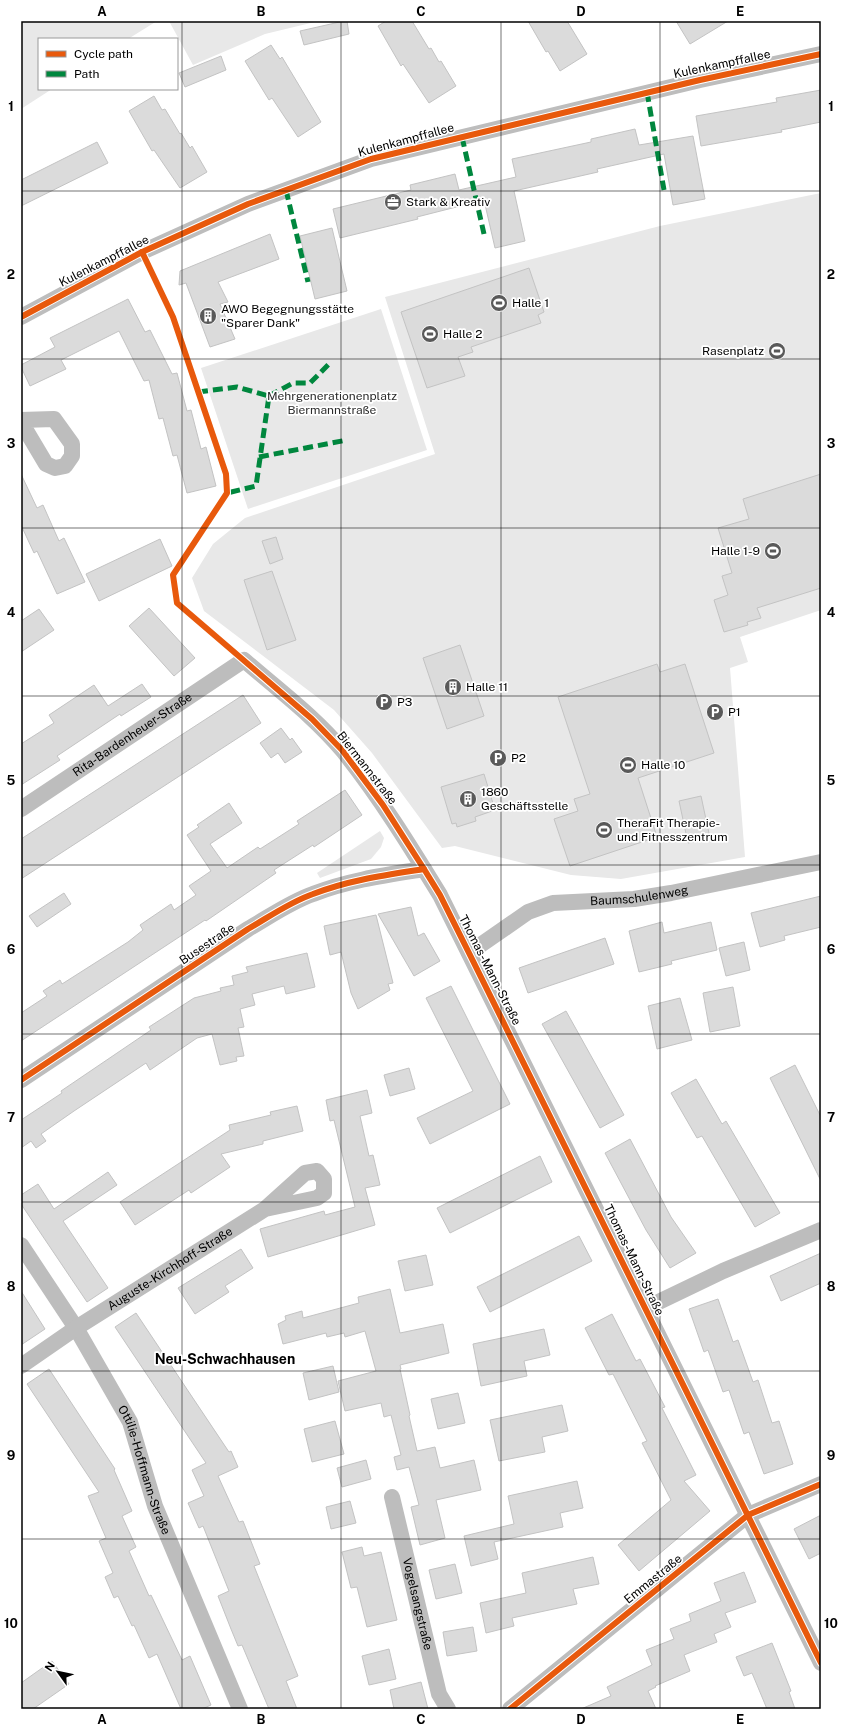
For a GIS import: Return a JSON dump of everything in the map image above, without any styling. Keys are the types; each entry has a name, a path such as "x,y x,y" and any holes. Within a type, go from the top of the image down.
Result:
{"street":[{"name":"Kulenkampffallee","path":"21,316 142,252 248,204 371,159 700,80 821,54"},
{"name":"Rita-Bardenheuer-Straße","path":"21,809 244,660"},
{"name":"Biermannstraße","path":"244,660 312,719 342,750 383,805 424,869"},
{"name":"Baumschulenweg","path":"469,953 528,912 553,903 634,899 671,893 821,862"},
{"name":"Thomas-Mann-Straße","path":"424,869 440,896 469,953 821,1663"},
{"name":"Busestraße","path":"21,1080 248,930 284,908 312,894 359,879 424,869"},
{"name":"Auguste-Kirchhoff-Straße","path":"21,1366 76,1328 265,1209"},
{"path":"646,1308 723,1270 821,1230"},
{"name":"Ottilie-Hoffmann-Straße","path":"21,1245 76,1328 130,1422 155,1506 240,1709"},
{"name":"Emmastraße","path":"510,1709 748,1515 821,1484"},
{"name":"Vogelsangstraße","path":"392,1497 439,1694 448,1709"}],"green space":[{"path":"21,21 157,21 130,38 38,38 38,90 50,90 21,109"},
{"path":"169,21 319,21 265,34 193,65"},
{"path":"821,193 821,610 740,637 748,662 730,668 745,857 621,879 571,875 455,846 442,848 372,753 334,710 204,611 192,578 213,544 245,518 435,454 385,297 660,226"},
{"name":"Mehrgenerationenplatz Biermannstraße","path":"381,309 427,450 248,509 201,368"},
{"path":"380,831 384,838 381,847 371,859 320,878 317,873"}],"building":[{"path":"347,21 349,34 304,45 300,31"},
{"path":"386,21 412,21 429,49 431,48 439,62 441,61 456,86 429,103 403,64 401,66 378,26"},
{"path":"528,21 567,21 587,54 560,71 548,51 546,52"},
{"path":"676,21 728,21 690,44"},
{"path":"271,45 280,59 282,57 321,122 298,137 272,98 269,100 245,61"},
{"path":"221,56 226,70 185,87 179,73"},
{"path":"821,90 821,122 781,130 782,132 701,146 696,116 777,102 776,98"},
{"path":"154,96 162,110 165,109 190,148 192,146 207,172 180,188 154,150 152,151 129,111"},
{"path":"635,129 639,145 693,136 705,199 673,205 664,154 597,169 598,172 514,191 525,241 495,248 484,200 417,217 418,219 340,238 333,209 411,190 410,185 455,174 459,190 516,177 512,159 591,142 591,139"},
{"path":"97,142 108,163 21,206 21,180"},
{"path":"332,228 347,291 315,299 300,236"},
{"path":"270,234 279,259 218,282 228,302 220,304 235,339 210,347 186,283 179,285 180,271"},
{"path":"529,268 544,312 538,315 541,323 471,347 473,352 458,357 465,376 427,388 401,312"},
{"path":"128,299 145,332 150,330 172,374 177,373 187,411 191,410 201,449 206,447 216,486 187,493 177,455 173,456 163,418 159,419 149,380 144,381 119,331 61,360 66,369 30,386 21,367 21,365 55,347 50,338"},
{"path":"21,474 37,508 43,505 59,541 64,538 85,582 57,594 37,551 34,553 21,525"},
{"name":"Halle 1-9","path":"821,474 821,588 757,608 761,618 747,622 748,625 724,632 714,600 728,595 722,576 732,573 718,528 749,519 743,499"},
{"path":"276,537 283,559 270,564 262,541"},
{"path":"160,539 172,566 99,601 86,574"},
{"path":"272,571 296,640 267,650 244,580"},
{"path":"149,608 195,658 174,676 129,626"},
{"path":"39,609 54,630 21,652 21,621"},
{"name":"Halle 11","path":"460,645 484,716 447,729 423,658"},
{"name":"Halle 10","path":"657,664 660,672 685,664 714,753 638,778 657,837 570,866 554,819 578,811 574,799 590,794 558,697"},
{"path":"142,684 151,697 121,716 120,714 57,756 60,760 21,785 21,744 54,723 49,715 94,685 108,706"},
{"path":"243,695 261,723 21,879 21,839"},
{"path":"281,728 290,740 292,738 302,752 285,763 278,753 271,758 260,743"},
{"name":"1860 Geschäftsstelle","path":"484,774 495,810 475,817 476,821 457,827 456,823 452,824 441,787"},
{"path":"345,790 362,815 314,847 313,845 274,870 276,873 206,921 205,920 21,1041 21,1013 47,996 43,991 60,980 62,984 128,942 143,930 140,925 171,904 174,910 196,895 189,886 211,871 187,835 199,827 197,825 229,803 242,823 210,844 227,868 258,847 260,849 299,824 297,821"},
{"path":"701,796 710,838 688,843 679,801"},
{"path":"64,893 71,904 37,927 29,916"},
{"path":"821,896 821,927 784,936 785,940 760,947 751,913"},
{"path":"411,907 418,936 424,933 440,961 414,976 378,914"},
{"path":"376,915 393,983 388,984 390,990 358,1009 351,993 341,952 330,955 324,926"},
{"path":"662,922 664,933 711,922 717,950 671,961 672,964 639,972 629,931"},
{"path":"605,938 614,964 528,993 519,968"},
{"path":"744,942 750,970 726,976 719,948"},
{"path":"307,953 315,987 286,994 284,986 252,994 255,1005 240,1009 244,1027 238,1028 244,1056 236,1057 237,1061 220,1065 212,1034 197,1038 150,1070 146,1063 74,1111 41,1134 46,1141 36,1148 31,1141 21,1148 21,1120 151,1030 149,1027 194,998 221,991 220,988 234,985 232,976 248,972 246,967"},
{"path":"451,986 510,1104 430,1144 417,1118 473,1091 426,998"},
{"path":"733,987 740,1026 710,1032 703,993"},
{"path":"680,998 692,1040 657,1049 648,1006"},
{"path":"566,1011 624,1115 600,1128 542,1024"},
{"path":"795,1065 821,1117 821,1181 770,1078"},
{"path":"409,1068 415,1089 390,1096 384,1075"},
{"path":"696,1079 722,1124 726,1121 780,1213 755,1227 702,1136 697,1138 671,1093"},
{"path":"367,1090 372,1113 360,1116 369,1156 373,1155 380,1185 365,1188 375,1225 268,1257 260,1229 324,1211 325,1215 355,1207 334,1120 330,1121 326,1100"},
{"path":"297,1106 303,1131 263,1141 263,1144 221,1154 230,1167 191,1193 189,1190 135,1225 120,1202 230,1130 229,1125 271,1115 270,1112"},
{"path":"630,1139 671,1217 696,1253 670,1268 646,1230 605,1153"},
{"path":"540,1156 552,1182 450,1233 437,1208"},
{"path":"108,1172 117,1185 63,1221 108,1288 87,1302 21,1204 21,1195 38,1184 54,1209"},
{"path":"579,1236 592,1261 490,1312 477,1287"},
{"path":"241,1249 253,1268 225,1286 229,1292 195,1314 178,1288"},
{"path":"821,1253 821,1283 781,1301 770,1276"},
{"path":"426,1255 433,1285 405,1291 398,1261"},
{"path":"390,1289 400,1333 443,1324 449,1353 400,1365 417,1451 435,1447 440,1468 474,1460 481,1490 436,1500 445,1538 420,1545 411,1507 419,1505 409,1467 397,1470 394,1457 401,1455 391,1415 384,1417 381,1403 345,1411 338,1381 376,1371 365,1331 345,1337 344,1333 327,1337 326,1333 283,1344 278,1324 286,1320 285,1316 302,1311 303,1318 359,1303 358,1297"},
{"path":"21,1291 45,1329 21,1345"},
{"path":"718,1299 733,1342 738,1340 753,1382 758,1380 772,1423 779,1421 793,1464 764,1474 749,1432 744,1434 729,1390 723,1392 708,1350 704,1352 689,1309"},
{"path":"136,1313 229,1452 231,1451 238,1467 218,1476 239,1522 243,1521 260,1564 254,1566 298,1676 286,1681 297,1709 269,1709 242,1645 238,1646 231,1629 218,1596 229,1591 203,1526 199,1528 188,1503 204,1496 192,1470 206,1463 115,1327"},
{"path":"612,1314 636,1361 640,1359 665,1407 662,1408 696,1475 684,1481 710,1511 639,1571 618,1545 671,1500 642,1443 647,1441 613,1374 609,1375 585,1328"},
{"path":"544,1329 550,1355 524,1361 527,1376 481,1386 473,1344"},
{"path":"333,1366 339,1392 309,1400 303,1373"},
{"path":"49,1369 115,1469 114,1470 132,1511 122,1516 136,1547 129,1551 149,1596 151,1595 182,1660 190,1656 211,1705 202,1709 181,1709 157,1654 149,1658 134,1625 132,1626 118,1596 114,1598 105,1577 113,1573 99,1541 106,1538 88,1496 99,1492 27,1384"},
{"path":"458,1393 465,1423 438,1429 431,1399"},
{"path":"562,1405 568,1431 542,1437 545,1452 499,1461 490,1420"},
{"path":"335,1421 344,1454 312,1462 304,1429"},
{"path":"366,1460 371,1479 342,1487 337,1468"},
{"path":"577,1481 583,1508 560,1513 563,1527 494,1542 498,1559 471,1566 464,1536 514,1524 508,1496"},
{"path":"350,1501 356,1523 331,1529 326,1507"},
{"path":"821,1515 821,1553 809,1559 794,1529"},
{"path":"362,1547 364,1556 381,1552 397,1620 367,1627 357,1587 351,1588 342,1552"},
{"path":"593,1557 599,1584 573,1589 577,1604 512,1618 514,1626 486,1633 480,1603 526,1593 522,1573"},
{"path":"455,1564 462,1593 436,1599 429,1570"},
{"path":"744,1572 756,1602 725,1613 731,1627 714,1634 717,1642 684,1655 690,1671 655,1686 656,1687 648,1691 656,1709 581,1709 611,1696 607,1687 652,1665 646,1650 674,1639 670,1629 691,1621 689,1614 721,1601 714,1583"},
{"path":"473,1627 477,1651 447,1656 443,1632"},
{"path":"772,1643 791,1691 789,1692 795,1709 767,1709 752,1673 744,1676 736,1657"},
{"path":"389,1649 396,1679 369,1685 362,1656"},
{"path":"52,1661 69,1684 33,1709 21,1709 21,1683"},
{"path":"421,1682 428,1709 394,1709 390,1690"}],"marked path":[{"path":"647,92 664,190"},
{"path":"462,137 484,234"},
{"path":"286,190 308,282"},
{"path":"269,396 293,383 310,383 329,364"},
{"path":"198,392 237,387 269,396 256,486 227,493"},
{"path":"259,457 347,440"}],"cycle path":[{"path":"21,317 142,252 248,204 371,159 700,80 821,54"},
{"path":"142,252 173,317 226,474 227,493 173,575 177,603 312,719 342,750 383,805 440,895 821,1663"},
{"path":"21,1080 248,929 288,905 304,897 340,885 368,878 424,869"},
{"path":"510,1709 748,1515 821,1484"}],"place":[{"name":"Stark & Kreativ","path":"393,202"},
{"name":"Halle 1","path":"499,303"},
{"name":"AWO Begegnungsstätte \"Sparer Dank\"","path":"208,316"},
{"name":"Halle 2","path":"430,334"},
{"name":"Rasenplatz","path":"777,351"},
{"name":"Halle 1-9","path":"773,551"},
{"name":"Halle 11","path":"453,687"},
{"name":"P3","path":"384,702"},
{"name":"P1","path":"715,712"},
{"name":"P2","path":"498,758"},
{"name":"Halle 10","path":"628,765"},
{"name":"1860 Geschäftsstelle","path":"468,799"},
{"name":"TheraFit Therapie- und Fitnesszentrum","path":"604,830"}],"district":[{"name":"Neu-Schwachhausen","path":"225,1359"}]}
